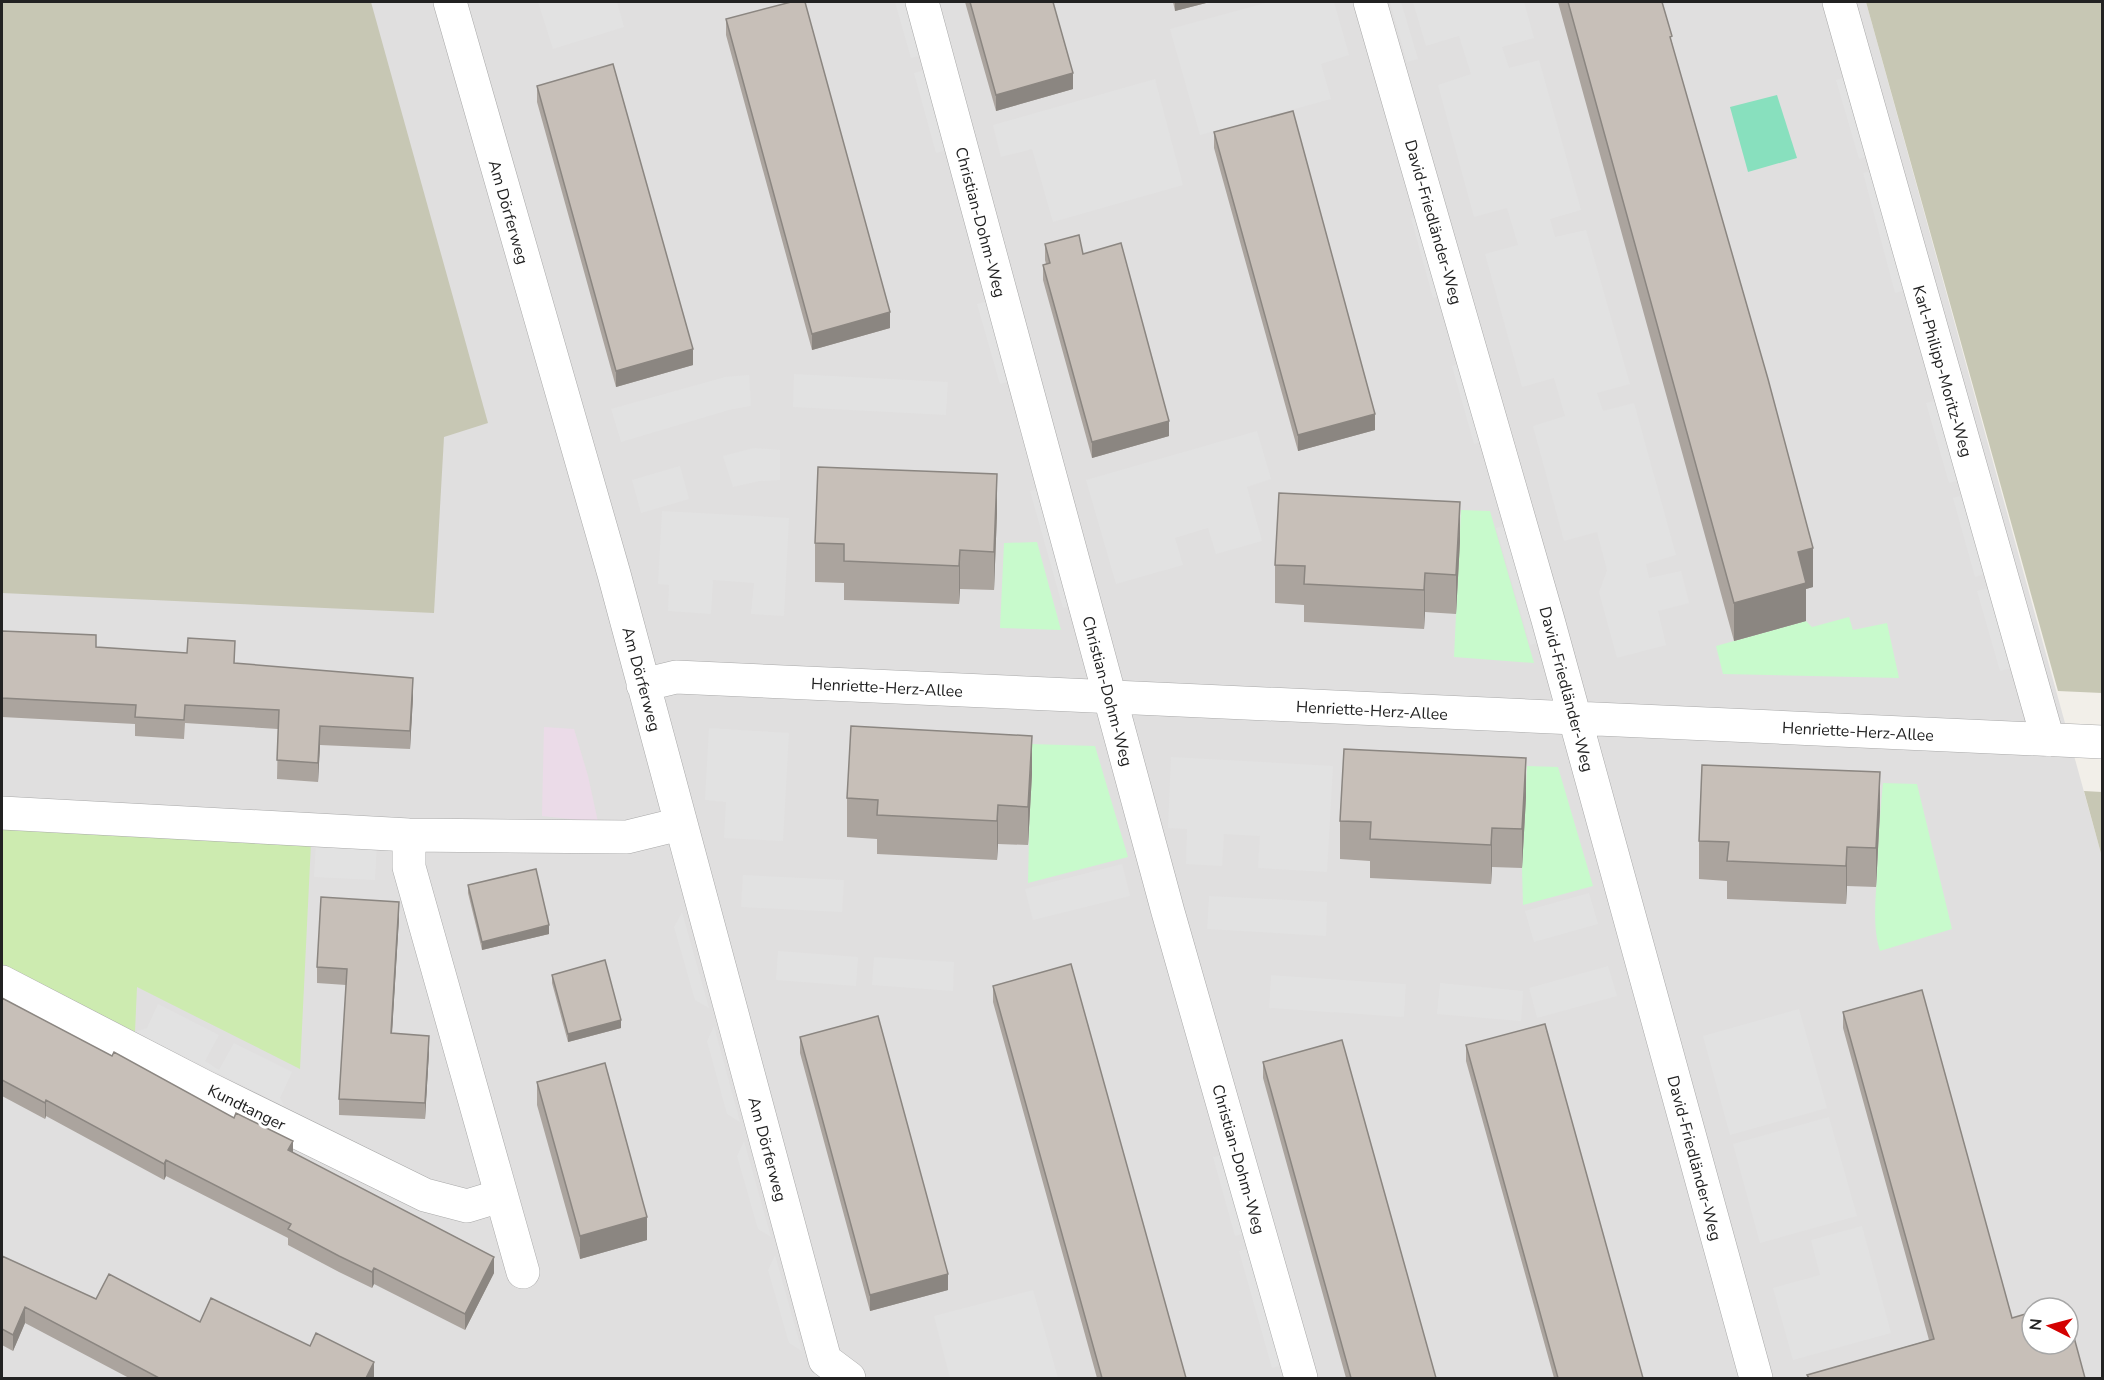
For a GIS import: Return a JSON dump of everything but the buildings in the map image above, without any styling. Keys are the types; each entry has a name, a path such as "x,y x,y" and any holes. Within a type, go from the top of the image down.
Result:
{"street":[{"name":"Am Dörferweg","path":"450,2 588,482 680,824 837,1369"},
{"name":"Christian-Dohm-Weg","path":"922,2 1168,912 1302,1378"},
{"name":"David-Friedländer-Weg","path":"1370,2 1515,501 1756,1378"},
{"name":"Karl-Philipp-Moritz-Weg","path":"1839,2 2048,740"},
{"name":"Henriette-Herz-Allee","path":"643,685 676,677 2103,742"},
{"path":"2,813 409,834 627,837 680,824"},
{"path":"409,834 409,867 523,1272"},
{"name":"Kundtanger","path":"2,982 194,1081 425,1195 466,1206 500,1196"}],"shaded area":[{"path":"2,2 1866,2 2102,857 2102,1378 2,1378"},
{"path":"2,2 371,2 488,423 444,437 434,613 2,593"},
{"path":"538,2 617,2 624,27 553,49"},
{"path":"895,2 907,2 922,55 911,58"},
{"path":"1269,2 1334,2 1349,55 1321,64 1331,99 1200,135 1170,29"},
{"path":"1390,2 1401,2 1418,59 1407,62"},
{"path":"1413,2 1524,2 1534,38 1502,47 1509,68 1539,60 1581,210 1550,219 1555,237 1586,230 1630,384 1597,393 1603,411 1634,403 1676,555 1646,564 1649,578 1681,571 1689,603 1658,611 1666,645 1617,658 1599,592 1607,570 1597,532 1564,541 1533,426 1565,416 1554,378 1522,387 1485,254 1518,245 1507,208 1474,217 1438,85 1471,74 1459,36 1426,46"},
{"path":"1866,2 2102,2 2102,693 2058,691"},
{"path":"925,70 947,150 936,153 914,73"},
{"path":"1847,77 1870,156 1859,159 1836,80"},
{"path":"1155,79 1183,185 1053,222 1032,149 1001,157 993,125"},
{"path":"1874,170 1906,290 1895,293 1863,173"},
{"path":"1422,215 1444,295 1433,298 1411,218"},
{"path":"988,301 1011,381 1000,384 977,304"},
{"path":"1463,363 1484,441 1474,444 1452,366"},
{"path":"794,374 948,382 946,415 793,407"},
{"path":"749,375 751,406 729,410 621,442 611,409 725,377"},
{"path":"1937,400 1960,480 1949,483 1926,403"},
{"path":"1257,431 1271,479 1247,487 1262,541 1216,554 1208,528 1175,538 1183,565 1116,584 1086,480"},
{"path":"754,448 780,450 780,480 760,481 733,487 723,456"},
{"path":"680,466 689,499 641,513 632,480"},
{"path":"1041,488 1074,605 1063,608 1030,491"},
{"path":"1963,495 1985,574 1975,577 1953,498"},
{"path":"662,511 789,518 784,616 751,614 754,583 713,580 711,614 668,611 669,585 658,584"},
{"path":"1507,525 1541,642 1530,645 1496,528"},
{"path":"1988,588 2011,668 2000,671 1977,591"},
{"path":"544,727 574,729 588,776 598,822 542,816"},
{"path":"709,728 789,733 783,841 724,838 726,802 705,800"},
{"path":"1171,757 1333,766 1327,872 1258,868 1260,836 1224,834 1222,866 1186,864 1187,829 1168,828"},
{"path":"2084,791 2102,792 2102,857"},
{"path":"316,843 377,847 375,880 314,877"},
{"path":"1122,864 1130,896 1033,920 1025,889"},
{"path":"743,875 844,880 842,912 741,907"},
{"path":"1589,893 1598,924 1534,942 1525,911"},
{"path":"1209,896 1327,902 1326,936 1207,929"},
{"path":"682,912 709,1008 695,1000 674,927"},
{"path":"778,951 858,957 856,986 776,980"},
{"path":"874,957 954,962 953,991 872,985"},
{"path":"1608,966 1617,996 1537,1018 1529,988"},
{"path":"1271,975 1406,984 1404,1017 1269,1008"},
{"path":"1440,983 1523,991 1521,1021 1437,1014"},
{"path":"158,1004 219,1035 205,1061 219,1070 234,1043 292,1072 280,1098 284,1106 135,1032 147,1028"},
{"path":"1799,1009 1827,1108 1730,1135 1703,1036"},
{"path":"714,1026 740,1122 727,1114 707,1041"},
{"path":"1829,1117 1857,1216 1760,1243 1733,1144"},
{"path":"744,1141 771,1237 758,1229 737,1156"},
{"path":"1223,1155 1246,1233 1235,1236 1213,1157"},
{"path":"1862,1226 1891,1333 1793,1360 1773,1288 1820,1275 1811,1240"},
{"path":"1250,1248 1283,1365 1272,1368 1239,1251"},
{"path":"775,1255 802,1351 789,1343 768,1270"},
{"path":"1033,1290 1058,1378 950,1378 934,1316"}],"green space":[{"path":"1777,95 1797,158 1748,172 1730,107"},
{"path":"1461,510 1490,511 1534,663 1454,657"},
{"path":"1037,542 1061,630 1000,628 1004,543"},
{"path":"1849,617 1853,630 1887,623 1899,678 1723,674 1716,646 1806,621 1812,627"},
{"path":"1031,744 1095,746 1128,857 1028,883"},
{"path":"1527,766 1558,767 1593,886 1523,905 1522,868"},
{"path":"1883,783 1917,784 1952,929 1880,951 1875,912"},
{"path":"2,827 311,843 300,1069 137,987 135,1032 2,964"}]}
